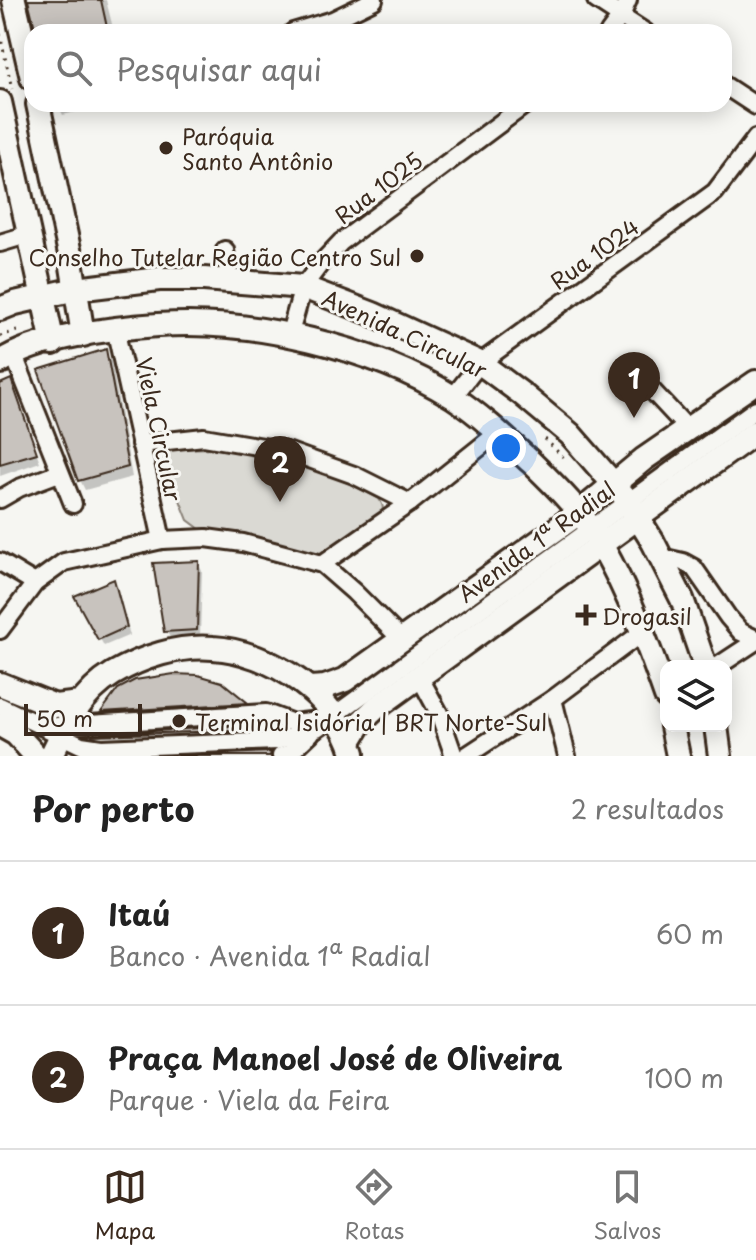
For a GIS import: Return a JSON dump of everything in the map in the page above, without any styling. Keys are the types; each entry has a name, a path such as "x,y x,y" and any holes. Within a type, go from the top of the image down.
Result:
{"main road":[{"path":"14,0 24,43"},
{"path":"1,109 51,334"},
{"path":"41,112 83,335"},
{"name":"Avenida Circular","path":"0,309 76,289 159,279 303,287 373,314 480,363 570,434 615,484 634,510 682,599 703,660"},
{"name":"Avenida Circular","path":"4,350 51,334 83,335 115,328 192,322 290,333 379,361 453,397 499,432 561,490 590,529 644,631 660,678"},
{"name":"Avenida 1ª Radial","path":"352,749 369,714 419,676 590,529 615,484 756,382"},
{"name":"Avenida 1ª Radial","path":"310,688 345,680 401,639 590,529 634,510 756,432"},
{"path":"0,725 54,747 80,703 112,675 161,652 214,648 265,660 310,688 325,721 352,749"},
{"path":"0,684 55,706 80,703"},
{"path":"673,732 678,756"},
{"path":"717,732 720,756"}],"street":[{"path":"320,24 374,0"},
{"path":"596,0 633,24"},
{"path":"615,24 628,0"},
{"path":"732,90 756,106"},
{"name":"Rua 1025","path":"290,333 303,287 341,242 515,112"},
{"name":"Rua 1024","path":"453,397 480,363 715,192 756,138"},
{"path":"0,243 30,234"},
{"path":"225,250 229,281"},
{"name":"Viela Circular","path":"115,328 162,540"},
{"path":"4,350 73,504"},
{"path":"645,383 688,429"},
{"path":"634,510 756,409"},
{"path":"322,564 410,503 499,432"},
{"path":"140,444 204,437 287,451 354,475 410,503"},
{"path":"0,499 19,488 59,473"},
{"path":"54,747 81,745 101,748 290,751 325,721 590,529"},
{"path":"0,630 35,583 64,562 162,540 206,538 243,543 322,564 401,639"},
{"path":"661,557 694,568 728,617 741,632 756,640 727,660"},
{"path":"0,562 35,583"},
{"path":"466,756 553,699 644,631"},
{"path":"419,676 439,713 454,756"},
{"path":"553,699 567,756"},
{"path":"0,706 43,732 54,747"},
{"path":"54,747 266,713 293,723 325,721"},
{"path":"266,713 276,722 290,751"},
{"path":"31,723 54,747"}],"path":[{"path":"4,350 51,334"},
{"path":"536,431 567,461"}],"shaded area":[{"path":"214,448 278,459 340,479 379,499 382,512 322,554 314,556 262,540 200,529 188,520 164,460 166,452 173,449"}],"building":[{"path":"28,0 101,0 106,24 34,24"},
{"path":"106,349 128,467 78,481 38,370"},
{"path":"11,379 37,453 0,464 0,384"},
{"path":"199,561 197,630 164,632 153,563"},
{"path":"114,579 127,627 98,640 74,596"},
{"path":"174,674 198,675 222,682 248,703 101,712 118,689 135,680"},
{"path":"263,724 266,730 91,735"},
{"path":"271,752 270,756 177,756"}],"place":[{"name":"Paróquia Santo Antônio","path":"166,148"},
{"name":"Conselho Tutelar Região Centro Sul","path":"417,256"},
{"name":"Itaú","path":"634,418"},
{"name":"Praça Manoel José de Oliveira","path":"280,502"},
{"name":"Drogasil","path":"586,615"},
{"name":"Terminal Isidória | BRT Norte-Sul","path":"179,721"}]}
